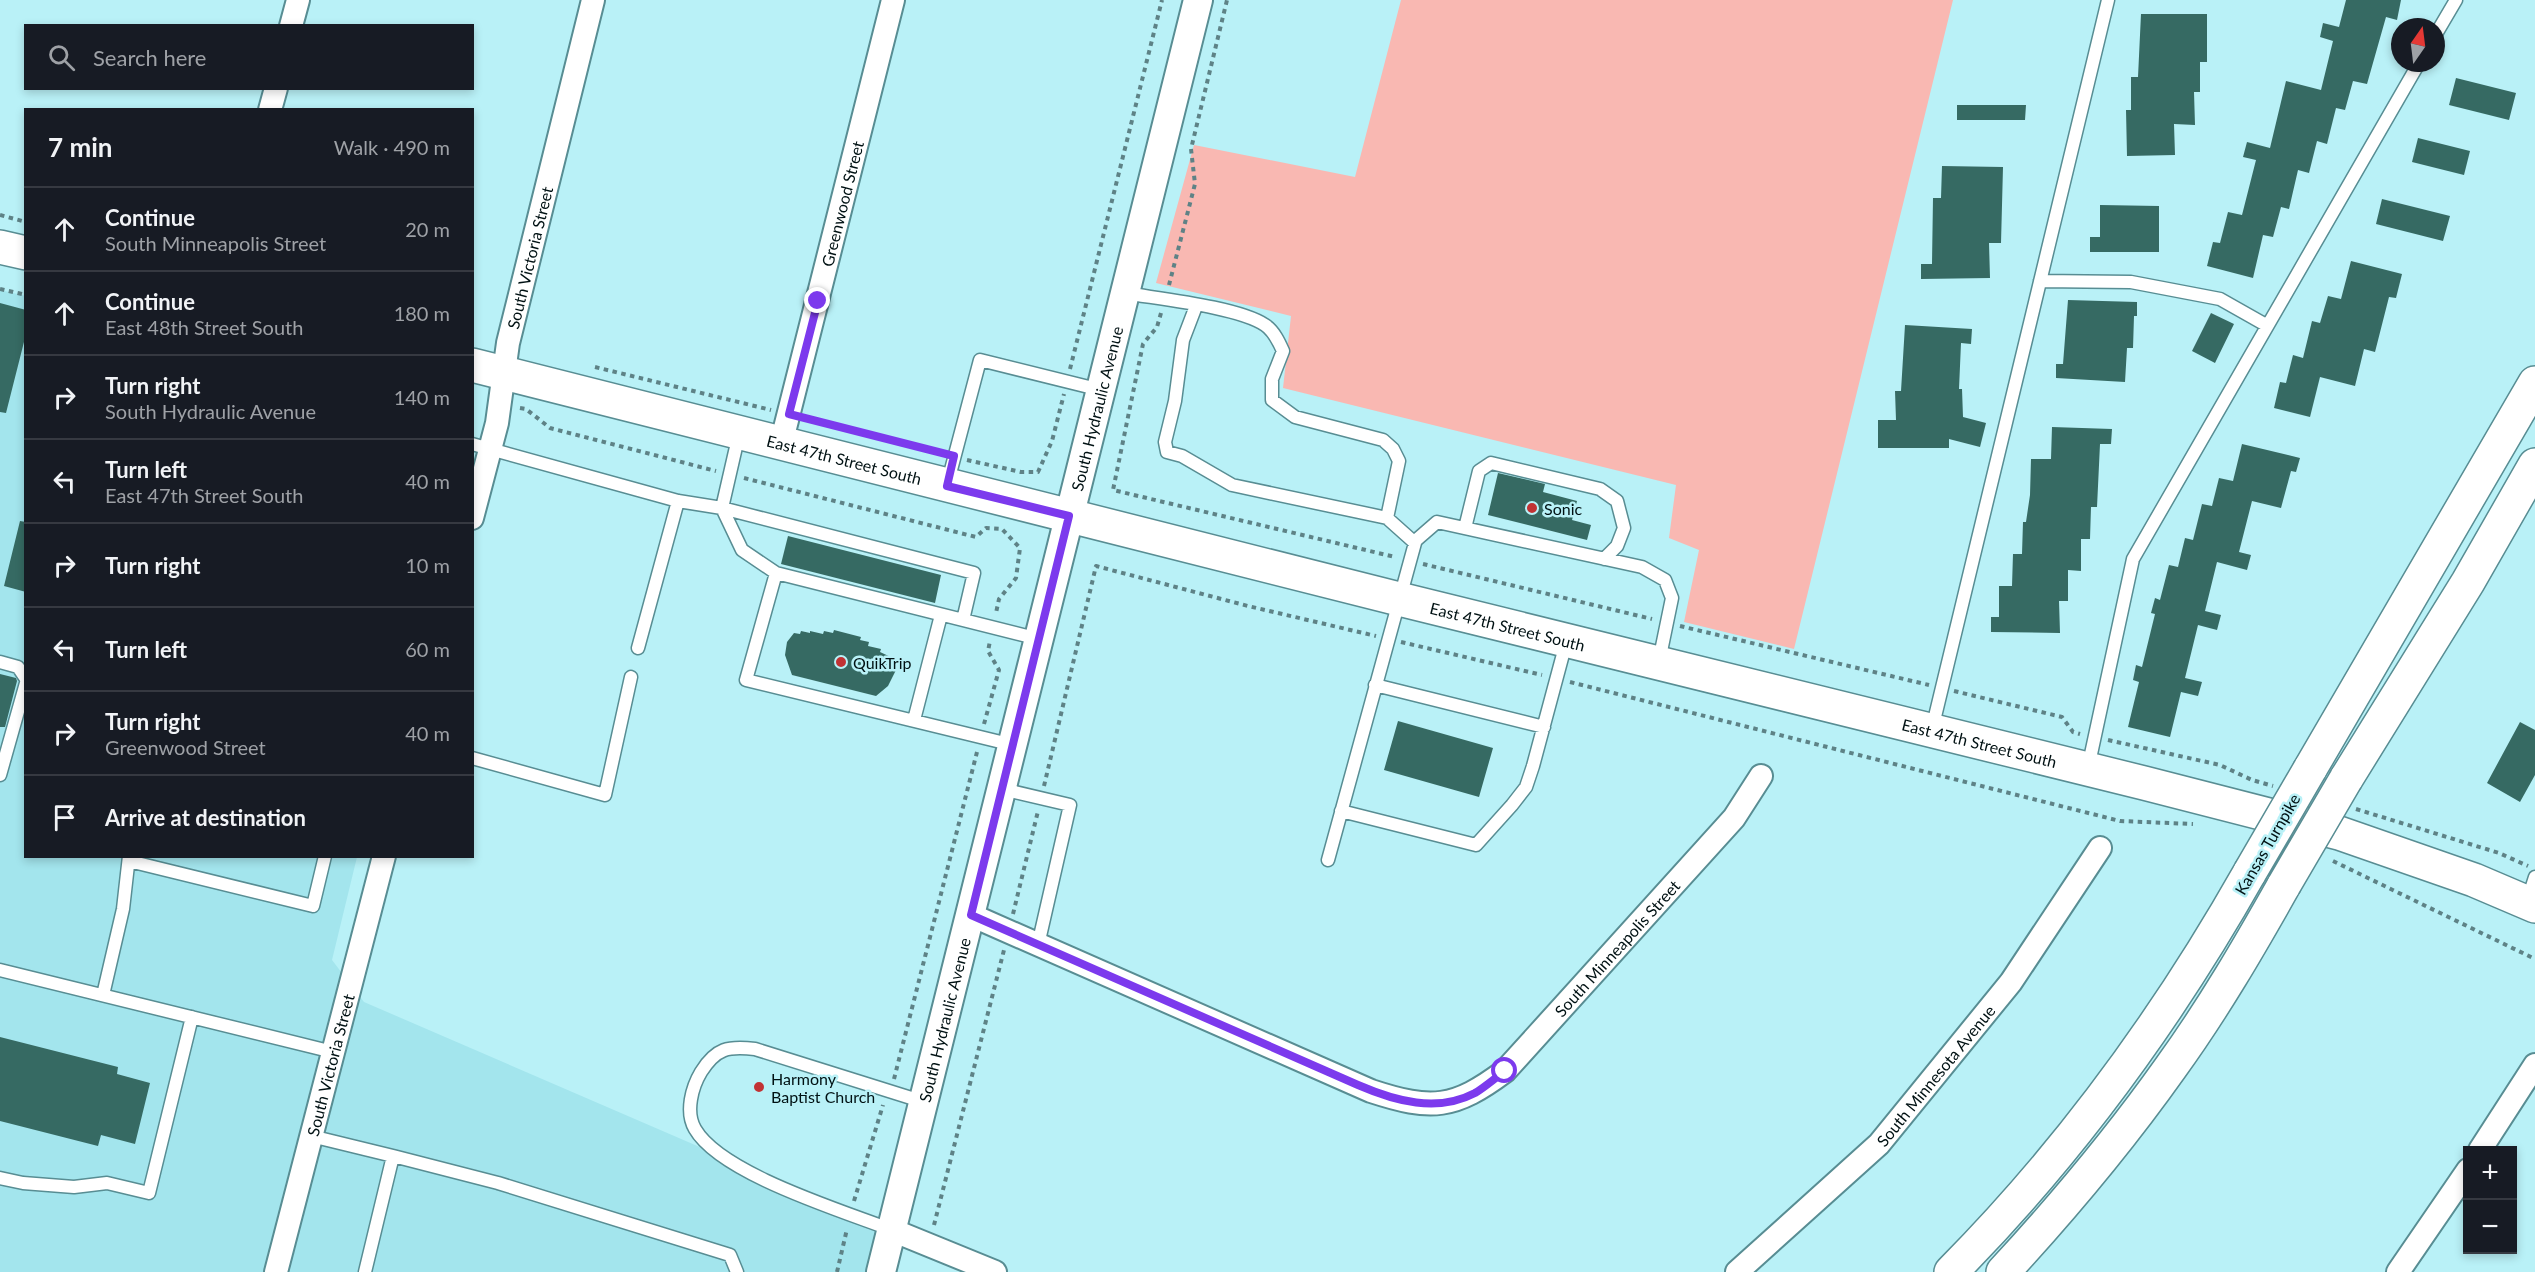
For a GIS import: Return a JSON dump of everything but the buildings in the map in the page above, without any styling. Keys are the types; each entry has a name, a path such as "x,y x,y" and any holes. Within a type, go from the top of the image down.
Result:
{"main road":[{"path":"0,247 24,253"},
{"name":"East 47th Street South","path":"474,367 502,388 739,433 785,429 951,471 1069,516 2088,768 2339,833 2474,880 2532,895"},
{"name":"Kansas Turnpike","path":"1951,1272 2041,1174 2113,1083 2171,1001 2222,922 2535,383"},
{"path":"2004,1272 2108,1152 2172,1067 2230,978 2346,779 2468,582 2535,465"}],"street":[{"path":"292,24 298,0"},
{"name":"South Victoria Street","path":"474,504 482,447 502,388 508,343 593,0"},
{"name":"Greenwood Street","path":"785,429 893,0"},
{"name":"South Hydraulic Avenue","path":"881,1272 1198,0"},
{"path":"271,108 275,90"},
{"name":"South Minneapolis Street","path":"971,915 1371,1091 1399,1100 1424,1104 1455,1100 1474,1093 1505,1071 1734,818 1761,776"},
{"name":"South Minnesota Avenue","path":"1737,1272 1879,1144 2011,982 2100,848"},
{"name":"South Victoria Street","path":"276,1272 383,858"},
{"path":"2483,1146 2535,1065"},
{"path":"2398,1272 2463,1177"},
{"path":"892,1230 995,1272"}],"lane":[{"path":"1932,730 2108,0"},
{"path":"2445,19 2456,0"},
{"path":"2088,768 2133,558 2414,72"},
{"path":"2040,282 2131,282 2153,286 2220,299 2266,325"},
{"path":"1125,293 1246,315 1267,326 1283,351 1272,379 1272,400 1295,417 1383,440 1394,449 1399,461 1387,518"},
{"path":"1196,306 1183,340 1175,402 1165,442 1167,452 1182,456 1232,485 1387,518 1414,542"},
{"path":"951,471 980,360 1101,390"},
{"path":"739,433 722,508 742,550 776,573 801,574 845,585 912,602 941,615 1039,639"},
{"path":"482,447 678,501 722,508 811,537 922,565 974,573 963,620"},
{"path":"1464,528 1479,471 1491,463 1600,489 1617,501 1624,528 1617,546 1604,559"},
{"path":"638,648 678,501"},
{"path":"1328,860 1414,542 1437,522 1642,567 1665,580 1672,598 1658,662"},
{"path":"776,573 746,680 1013,745"},
{"path":"914,720 941,615"},
{"path":"1341,811 1476,845 1526,787 1567,640"},
{"path":"0,662 18,667 24,678"},
{"path":"474,759 605,795 631,677"},
{"path":"1376,685 1544,727"},
{"path":"0,775 24,688"},
{"path":"1002,789 1070,805 1038,945"},
{"path":"103,995 123,909 129,859 314,906 326,858"},
{"path":"0,970 333,1052"},
{"path":"0,1178 23,1183 74,1187 107,1183 149,1193 192,1017"},
{"path":"892,1230 741,1169 722,1156 694,1128 691,1096 699,1074 707,1064 724,1049 736,1046 755,1048 924,1102"},
{"path":"311,1136 498,1183 730,1256 737,1272"},
{"path":"365,1272 393,1156"}],"path":[{"path":"588,365 785,429 951,471 1038,472 1052,441 1162,0"},
{"path":"0,215 24,221"},
{"path":"0,288 24,294"},
{"path":"502,388 550,428 976,537 986,528 1002,529 1020,548 1017,579 999,599 987,651 999,670 889,1091 851,1215 837,1272"},
{"path":"929,1245 1009,932 1096,566 1248,606 1556,679 2120,821 2194,824"},
{"path":"2325,858 2336,861 2535,959"}],"shaded area":[{"path":"1401,0 1953,0 1794,649 1684,622 1699,550 1669,538 1676,485 1283,388 1291,316 1156,283 1194,145 1355,177"},
{"path":"0,290 24,296 24,858 357,858 332,960 364,1002 892,1230 881,1272 0,1272"}],"place":[{"name":"Sonic","path":"1532,508"},
{"name":"QuikTrip","path":"841,662"},
{"name":"Harmony Baptist Church","path":"759,1087"}],"route":[{"path":"818,301 789,414 954,456 947,486 1069,516 971,915 1371,1091 1399,1100 1424,1104 1448,1102 1474,1093 1505,1071"}]}
